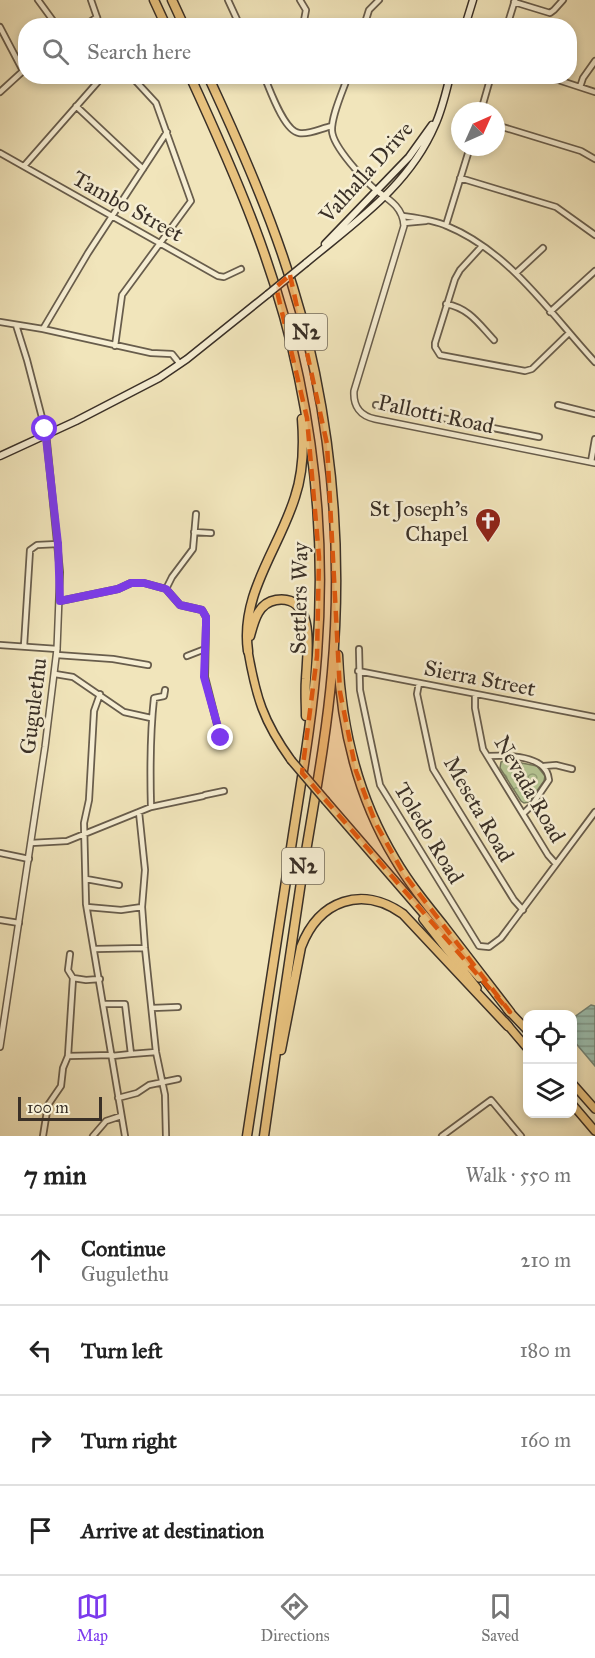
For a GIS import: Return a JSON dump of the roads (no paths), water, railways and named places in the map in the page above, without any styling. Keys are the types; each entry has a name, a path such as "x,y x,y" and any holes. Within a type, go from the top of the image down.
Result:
{"highway":[{"path":"154,0 162,18"},
{"path":"172,0 180,18"},
{"name":"Settlers Way","path":"194,84 242,189 263,245 280,301 305,409 318,527 320,587 317,656 304,760 247,1136"},
{"name":"Settlers Way","path":"212,84 267,209 304,324 319,394 329,464 335,534 336,595 328,706 265,1136"},
{"path":"248,651 246,638 254,595 295,497 302,459 302,419 280,301"},
{"path":"336,595 343,716 353,764 369,809 387,846 413,887 510,1012"},
{"path":"248,651 255,620 259,611 266,605 284,600 295,605 302,612 308,638 304,760"},
{"path":"265,1136 301,947 313,923 322,913 347,900 374,900 399,912 508,1026"}],"main road":[{"path":"467,18 473,0"},
{"name":"Valhalla Drive","path":"0,456 46,436 159,378 180,364 385,197 422,152 437,123 447,84"},
{"name":"Valhalla Drive","path":"315,254 417,147 439,111"},
{"path":"248,651 260,708 269,727 291,760 406,895 523,1026"},
{"path":"406,895 436,937 523,1043"},
{"path":"577,1088 595,1109"},
{"path":"577,1109 595,1131"}],"street":[{"path":"38,0 51,18"},
{"path":"91,0 97,17"},
{"path":"228,0 236,18"},
{"path":"300,0 306,10 304,18"},
{"path":"368,0 372,5"},
{"path":"367,18 372,5 379,0"},
{"path":"509,18 514,1 550,12 563,0"},
{"path":"0,27 18,59"},
{"path":"580,87 583,78 595,61"},
{"path":"0,92 18,76"},
{"path":"24,166 96,84"},
{"path":"115,346 121,298 191,201 156,103 138,84"},
{"path":"268,84 292,131 302,134 332,126"},
{"path":"345,84 332,126 332,135 336,143 365,179 395,204 404,223 429,221"},
{"path":"484,102 489,84"},
{"path":"571,84 595,92"},
{"path":"76,106 142,169"},
{"path":"505,128 581,151 595,159"},
{"path":"43,329 167,132"},
{"name":"Tambo Street","path":"0,153 222,277 241,269"},
{"path":"446,225 467,156"},
{"path":"460,178 556,207 595,235"},
{"path":"402,216 421,218 446,225 504,262 595,362"},
{"name":"Pallotti Road","path":"404,223 354,396 356,407 364,415 593,463"},
{"path":"482,246 458,273 435,342 437,351 444,357 525,371 532,369 569,333"},
{"path":"516,273 543,248"},
{"path":"550,312 595,271"},
{"path":"446,304 456,306 470,314 494,340"},
{"path":"0,322 43,329 152,354 172,354 180,364"},
{"path":"16,325 46,436"},
{"name":"Pallotti Road","path":"376,405 539,437"},
{"path":"558,405 595,414"},
{"path":"411,426 414,412"},
{"path":"507,446 509,432"},
{"name":"Gugulethu","path":"0,1047 29,859 57,652 60,601 58,544 46,436"},
{"path":"593,463 595,439"},
{"path":"166,589 193,549 196,514"},
{"path":"194,532 211,532"},
{"path":"24,646 30,549 37,545 58,544"},
{"path":"60,601 118,589 135,583 144,583 166,589 180,605 203,612 206,625 204,650 206,683 220,740"},
{"path":"0,645 24,646 148,665"},
{"name":"Toledo Road","path":"359,649 360,690 380,787 477,943 482,948 489,947 499,940 523,910"},
{"path":"187,656 204,650"},
{"name":"Sierra Street","path":"358,671 595,717"},
{"path":"55,674 72,677 124,712 151,718"},
{"name":"Meseta Road","path":"419,683 417,694 434,769 514,900 523,910"},
{"path":"151,807 149,749 151,718 154,698 164,696 165,690"},
{"path":"100,694 94,711 90,785 84,835 87,907 105,1004 125,1136"},
{"name":"Nevada Road","path":"475,694 481,743 556,864"},
{"path":"488,756 508,756 538,762 544,766 549,780 524,813"},
{"path":"544,766 556,765 572,769"},
{"path":"31,843 63,842 151,807 224,791"},
{"path":"139,812 145,870 142,907 145,948 156,1052 166,1103 165,1136"},
{"path":"523,910 595,812"},
{"path":"0,853 29,859"},
{"path":"86,879 118,885"},
{"path":"87,907 121,910 142,907"},
{"path":"0,920 19,923"},
{"path":"94,949 145,948"},
{"path":"43,1136 48,1105 61,1086 63,1068 68,1056 73,978 68,970 70,954"},
{"path":"73,978 100,979"},
{"path":"105,1004 124,1003 131,1054"},
{"path":"152,1008 178,1007"},
{"path":"68,1056 156,1052"},
{"path":"118,1098 133,1095 149,1085 178,1079"},
{"path":"442,1136 491,1100 522,1136"},
{"path":"93,1136 106,1121 121,1116"}],"place":[{"name":"St Joseph's Chapel","path":"488,544"}]}
